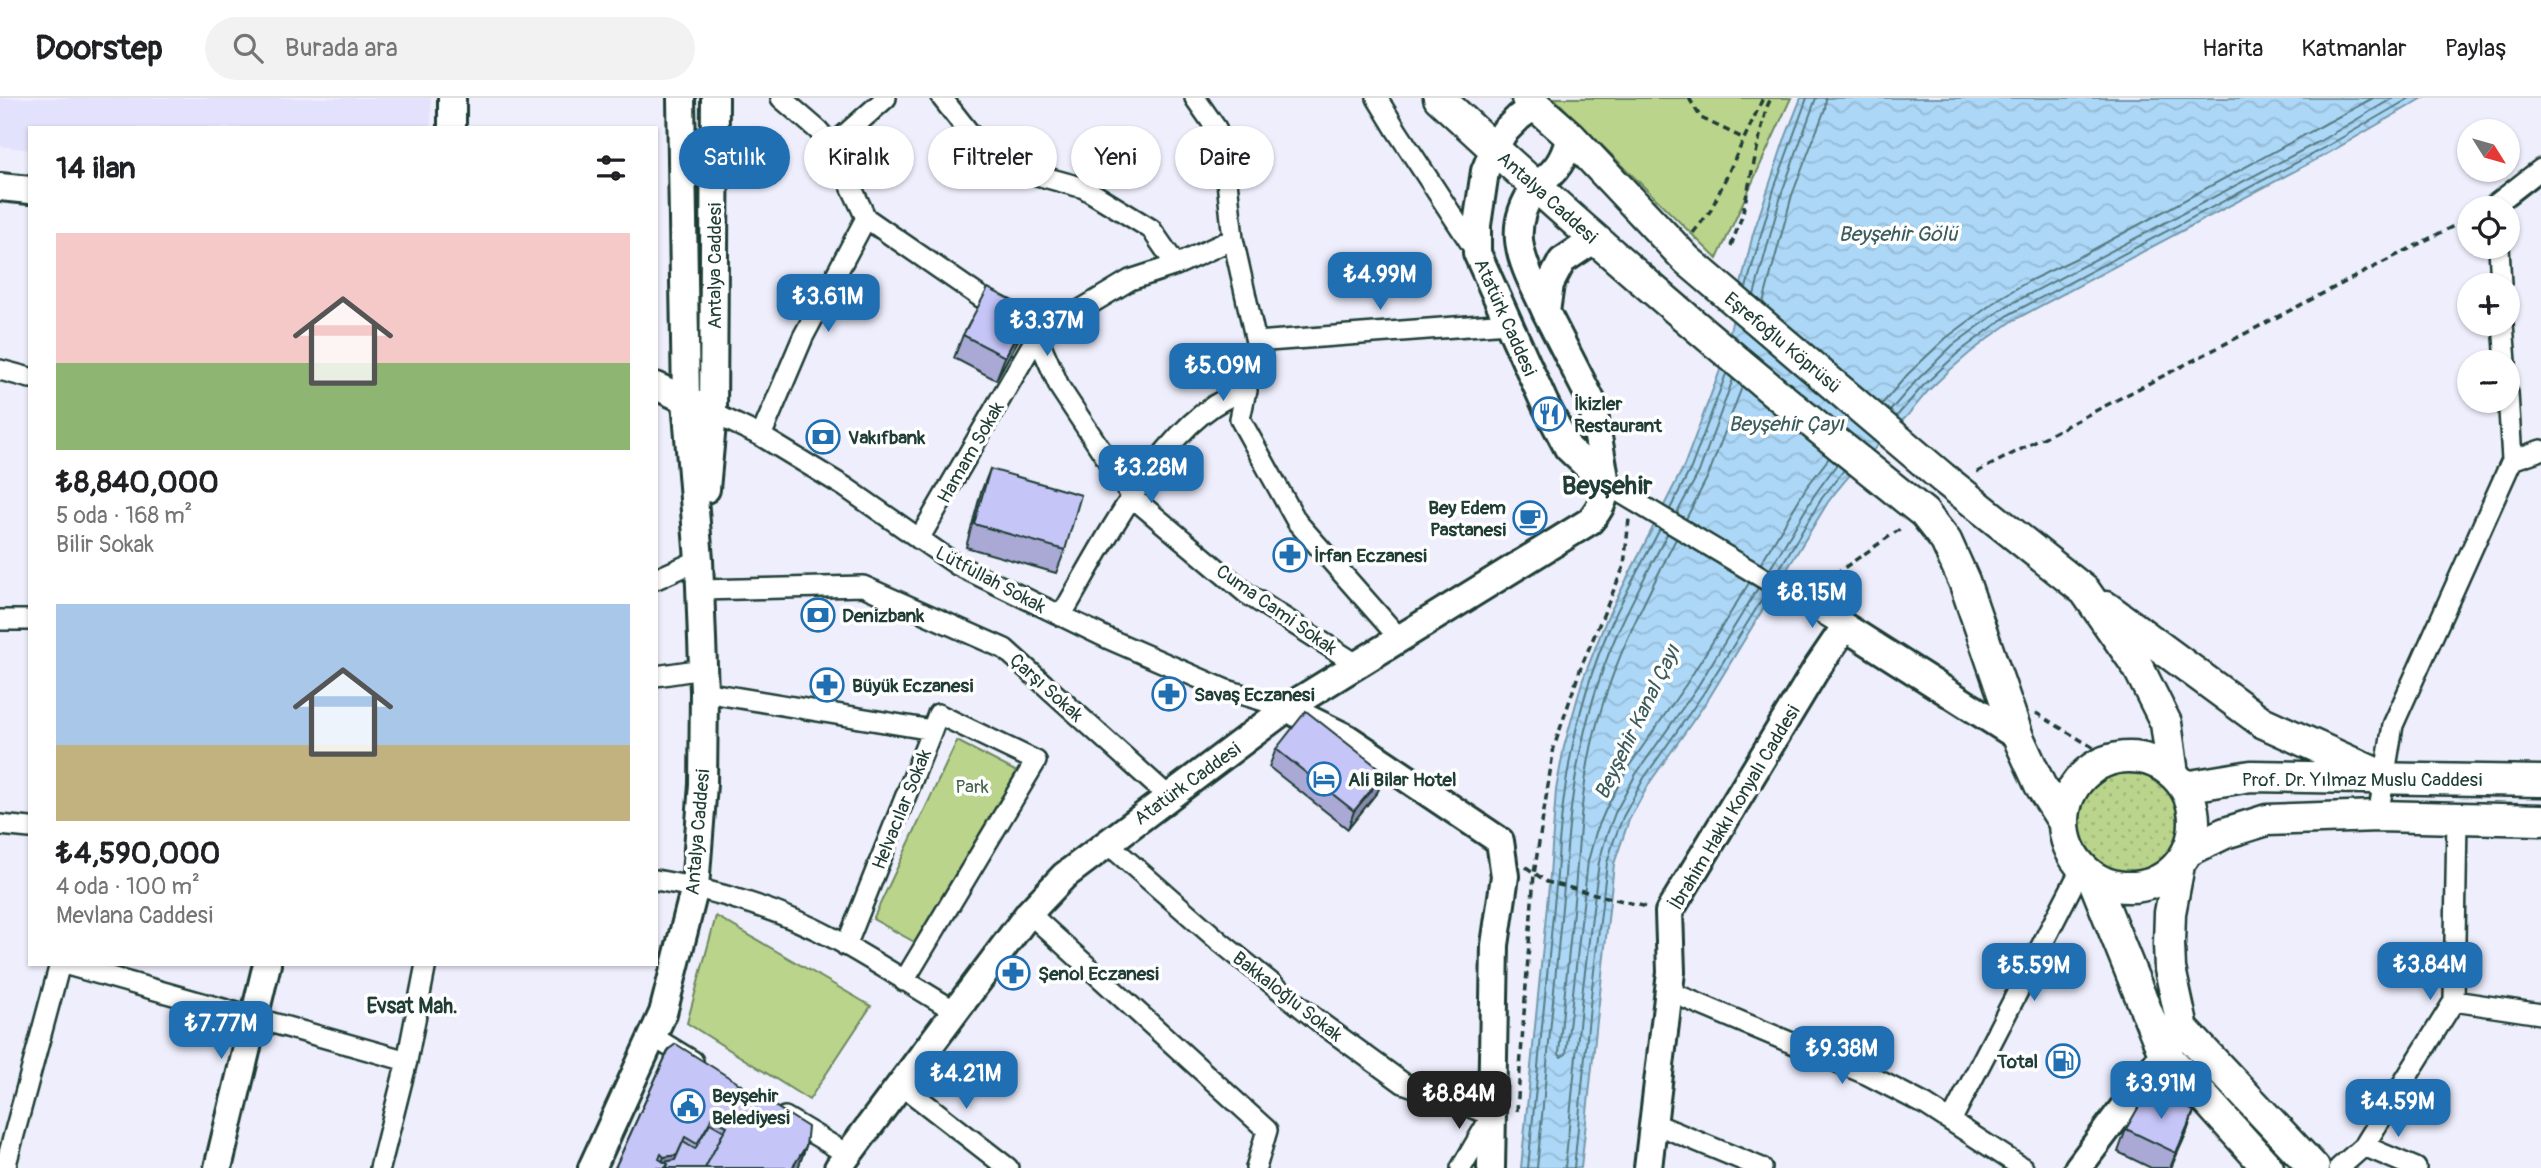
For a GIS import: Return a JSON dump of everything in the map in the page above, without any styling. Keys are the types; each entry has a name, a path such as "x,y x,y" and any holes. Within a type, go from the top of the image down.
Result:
{"main road":[{"path":"452,98 452,126"},
{"name":"Antalya Caddesi","path":"592,1168 663,1013 695,887 703,785 704,680 701,590 686,400 681,98"},
{"name":"Antalya Caddesi","path":"699,560 713,413 715,98"},
{"name":"Antalya Caddesi","path":"1439,98 1535,187 1658,294 1919,509"},
{"path":"1532,102 1570,136 1683,256"},
{"name":"Atatürk Caddesi","path":"1532,102 1511,124 1494,149 1485,171 1479,196 1477,253 1545,404 1568,448 1606,484"},
{"path":"1546,312 1518,248 1518,228 1535,187 1557,168 1565,154 1570,136"},
{"path":"0,187 28,190"},
{"name":"Atatürk Caddesi","path":"842,1161 1029,913 1064,876 1287,708 1590,521 1601,508 1606,496 1606,484 1592,402 1546,312 1550,284 1562,261 1595,239"},
{"name":"Eşrefoğlu Köprüsü","path":"1683,256 1949,483 2085,591"},
{"path":"658,387 713,413"},
{"path":"1919,509 1946,541 1964,582 2018,737 2040,785 2064,823"},
{"path":"2085,591 2262,722 2385,777"},
{"path":"2085,591 2138,667 2166,723 2178,780 2191,802 2193,835 2183,858 2170,913 2170,970 2183,1030 2314,1168"},
{"path":"1845,627 2018,737"},
{"name":"İbrahim Hakkı Konyalı Caddesi","path":"1648,1168 1671,972 1669,912 1815,671 1845,627"},
{"path":"1287,708 1348,738 1500,841 1505,876 1494,945 1504,1115 1491,1168"},
{"path":"2178,780 2155,762 2134,757 2112,759 2093,768 2077,783 2067,802 2064,823 2067,844 2087,872 2163,1052 2267,1168"},
{"name":"Prof. Dr. Yılmaz Muslu Caddesi","path":"2178,780 2251,776 2541,781"},
{"name":"Prof. Dr. Yılmaz Muslu Caddesi","path":"2183,858 2225,833 2267,820 2378,816 2541,820"},
{"path":"2087,872 2109,885 2147,885 2164,877 2183,858"},
{"path":"218,1168 267,966"},
{"path":"2078,1168 2163,1052 2183,1030"}],"street":[{"path":"781,98 813,126"},
{"path":"854,126 886,98"},
{"path":"942,98 993,163 1084,188 1151,229 1176,265"},
{"path":"1195,98 1216,128 1227,181 1233,239 1256,342 1240,419 1297,522 1400,639"},
{"path":"1377,98 1477,253"},
{"path":"2506,196 2541,169"},
{"path":"852,189 866,218 1037,336"},
{"path":"761,436 803,337 866,218"},
{"name":"Hamam Sokak","path":"919,539 1037,336 1130,280 1176,265 1233,239"},
{"path":"1256,342 1508,323"},
{"name":"Cuma Cami Sokak","path":"1037,336 1060,388 1132,497 1247,594 1358,665"},
{"path":"0,370 28,377"},
{"path":"1061,616 1132,497 1167,448 1193,419 1222,399 1247,391"},
{"name":"Lütfullah Sokak","path":"713,413 761,436 845,487 957,565 1061,616 1224,689 1287,708"},
{"path":"2378,816 2393,725 2512,460 2509,413"},
{"path":"2512,460 2541,450"},
{"path":"1606,484 1845,627"},
{"path":"658,578 699,560"},
{"name":"Çarşı Sokak","path":"701,590 863,586 1005,649 1169,797"},
{"path":"0,620 28,620"},
{"name":"Helvacılar Sokak","path":"658,676 704,680 932,730 846,946"},
{"path":"904,981 1036,761 938,714 932,730"},
{"path":"2339,1168 2364,1146 2454,1001 2457,818"},
{"path":"0,825 28,828"},
{"name":"Bakkaloğlu Sokak","path":"1106,842 1270,983 1403,1083 1504,1115"},
{"path":"1951,1121 2087,872"},
{"path":"658,880 695,887 766,909 846,946 955,1011"},
{"path":"1029,913 1267,1130 1256,1168"},
{"path":"3,1168 61,966"},
{"path":"69,966 407,1061"},
{"path":"380,1168 407,1061 426,966"},
{"path":"1668,991 1868,1075 1926,1105 2023,1168"},
{"path":"2454,1001 2541,1014"},
{"path":"653,1036 710,1071"},
{"path":"900,1084 1008,1168"},
{"path":"767,1106 842,1161"},
{"path":"1461,1168 1504,1115"},
{"path":"1653,1123 1762,1168"},
{"path":"2364,1146 2416,1168"}],"path":[{"path":"1689,98 1701,118 1745,139"},
{"path":"1683,256 1711,210 1763,98"},
{"path":"1731,246 1742,216 1766,109 1771,98"},
{"path":"1949,483 1969,477 2457,224"},
{"path":"1504,1115 1534,874 1554,747 1581,667 1624,566 1636,502"},
{"path":"1799,598 1919,509"},
{"path":"2036,713 2112,759"},
{"path":"1547,882 1628,902"}],"shaded area":[{"path":"0,98 431,98 431,126 28,126 28,150 0,146"}],"green space":[{"path":"1554,98 1791,98 1717,259"},
{"name":"Park","path":"957,741 1019,773 918,944 873,919"},
{"path":"2129,773 2148,777 2164,787 2174,803 2178,822 2174,841 2164,857 2148,867 2129,871 2110,867 2094,857 2084,841 2080,822 2084,803 2094,787 2110,777"},
{"path":"716,916 871,1006 809,1100 687,1023"}],"water":[{"path":"1801,98 2423,98 2327,154 2014,320 1940,379 1846,479 1828,502 1709,698 1650,782 1629,820 1614,864 1581,1168 1521,1168 1556,790 1564,747 1582,682 1607,618 1684,466 1722,365 1753,234"}],"building":[{"path":"988,288 1030,310 1005,357 963,335"},
{"path":"990,469 1081,495 1065,550 974,524"},
{"path":"1306,711 1385,773 1354,811 1276,749"},
{"name":"Beyşehir Belediyesi","path":"676,1044 808,1127 806,1146 792,1168 705,1168 727,1126 712,1118 697,1144 685,1137 677,1155 664,1157 661,1154 659,1159 668,1164 665,1168 615,1168 669,1049"},
{"path":"2149,1089 2194,1111 2176,1153 2126,1129"},
{"path":"710,1123 724,1131 705,1168 667,1168 668,1164 664,1162 675,1160 683,1142 695,1149"}],"place":[{"name":"İkizler Restaurant","path":"1549,414"},
{"name":"Vakıfbank","path":"823,437"},
{"name":"Bey Edem Pastanesi","path":"1530,518"},
{"name":"İrfan Eczanesi","path":"1290,555"},
{"name":"Denizbank","path":"818,615"},
{"name":"Büyük Eczanesi","path":"827,685"},
{"name":"Savaş Eczanesi","path":"1169,694"},
{"name":"Ali Bilar Hotel","path":"1324,779"},
{"name":"Şenol Eczanesi","path":"1013,973"},
{"name":"Total","path":"2063,1061"},
{"name":"Beyşehir Belediyesi","path":"688,1106"}],"district":[{"name":"Beyşehir","path":"1607,485"},
{"name":"Evsat Mah.","path":"412,1006"}],"water label":[{"name":"Beyşehir Gölü","path":"1898,234"},
{"name":"Beyşehir Çayı","path":"1786,424"},
{"name":"Beyşehir Kanal Çayı","path":"1637,722"}]}
